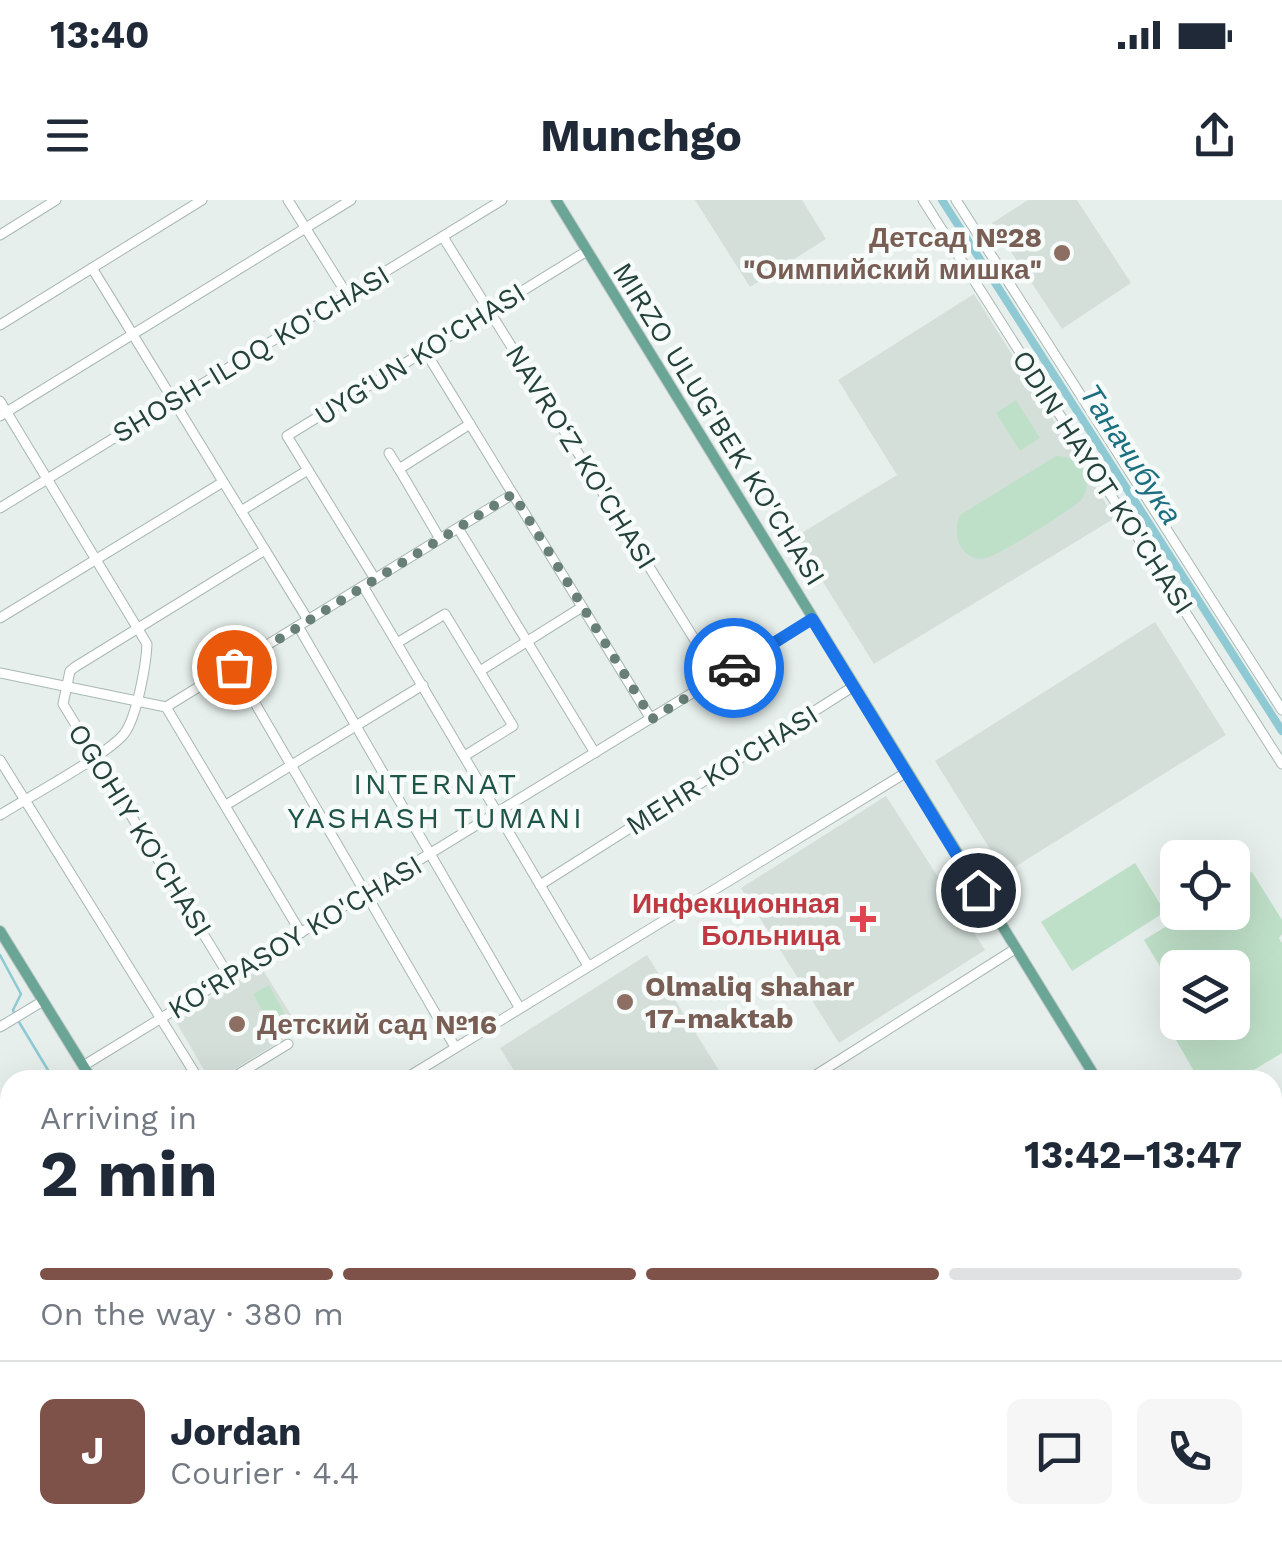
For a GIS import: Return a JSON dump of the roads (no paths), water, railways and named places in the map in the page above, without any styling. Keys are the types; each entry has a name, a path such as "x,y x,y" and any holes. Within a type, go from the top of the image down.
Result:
{"main road":[{"name":"MIRZO ULUG'BEK KO'CHASI","path":"556,200 1091,1070"},
{"path":"0,931 86,1070"}],"street":[{"path":"0,235 56,200"},
{"path":"0,325 202,200"},
{"path":"288,200 348,296"},
{"path":"3,414 351,200"},
{"name":"SHOSH-ILOQ KO'CHASI","path":"0,508 502,200"},
{"name":"ODIN HAYOT KO'CHASI","path":"924,200 1282,764"},
{"name":"ODIN HAYOT KO'CHASI","path":"956,200 1282,710"},
{"name":"NAVRO‘Z KO'CHASI","path":"443,236 718,677"},
{"name":"UYG‘UN KO'CHASI","path":"375,579 287,436 587,251"},
{"path":"92,268 308,620"},
{"path":"424,351 652,719"},
{"path":"0,401 3,414 147,644 126,731 94,756 0,815"},
{"path":"399,468 470,424"},
{"path":"389,453 440,538"},
{"path":"241,511 308,470"},
{"path":"0,618 223,482"},
{"path":"0,673 166,707 513,494"},
{"path":"458,528 596,754"},
{"name":"OGOHIY KO'CHASI","path":"229,976 63,704 70,671 75,667 265,550"},
{"path":"363,586 588,966"},
{"path":"480,671 582,607"},
{"path":"397,642 445,614 480,671 513,726 466,755"},
{"name":"KO‘RPASOY KO'CHASI","path":"83,1066 812,619"},
{"path":"298,626 519,1007"},
{"path":"234,667 455,1048"},
{"path":"226,806 423,685"},
{"name":"MEHR KO'CHASI","path":"540,885 854,686"},
{"path":"166,707 300,932"},
{"path":"0,760 194,1070"},
{"path":"419,1070 906,772"},
{"path":"824,1070 1014,949"},
{"path":"4,1021 43,1001"},
{"path":"245,1070 288,1044"}],"waterway":[{"name":"Таначибука","path":"942,200 1282,731"},
{"path":"0,955 21,994 13,1010 15,1015"},
{"path":"19,1022 48,1070"}],"place":[{"name":"Детсад №28 \"Оимпийский мишка\"","path":"1062,253"},
{"name":"Инфекционная Больница","path":"863,919"},
{"name":"Olmaliq shahar 17-maktab","path":"625,1002"},
{"name":"Детский сад №16","path":"237,1024"}],"district":[{"name":"INTERNAT YASHASH TUMANI","path":"436,800"}]}
